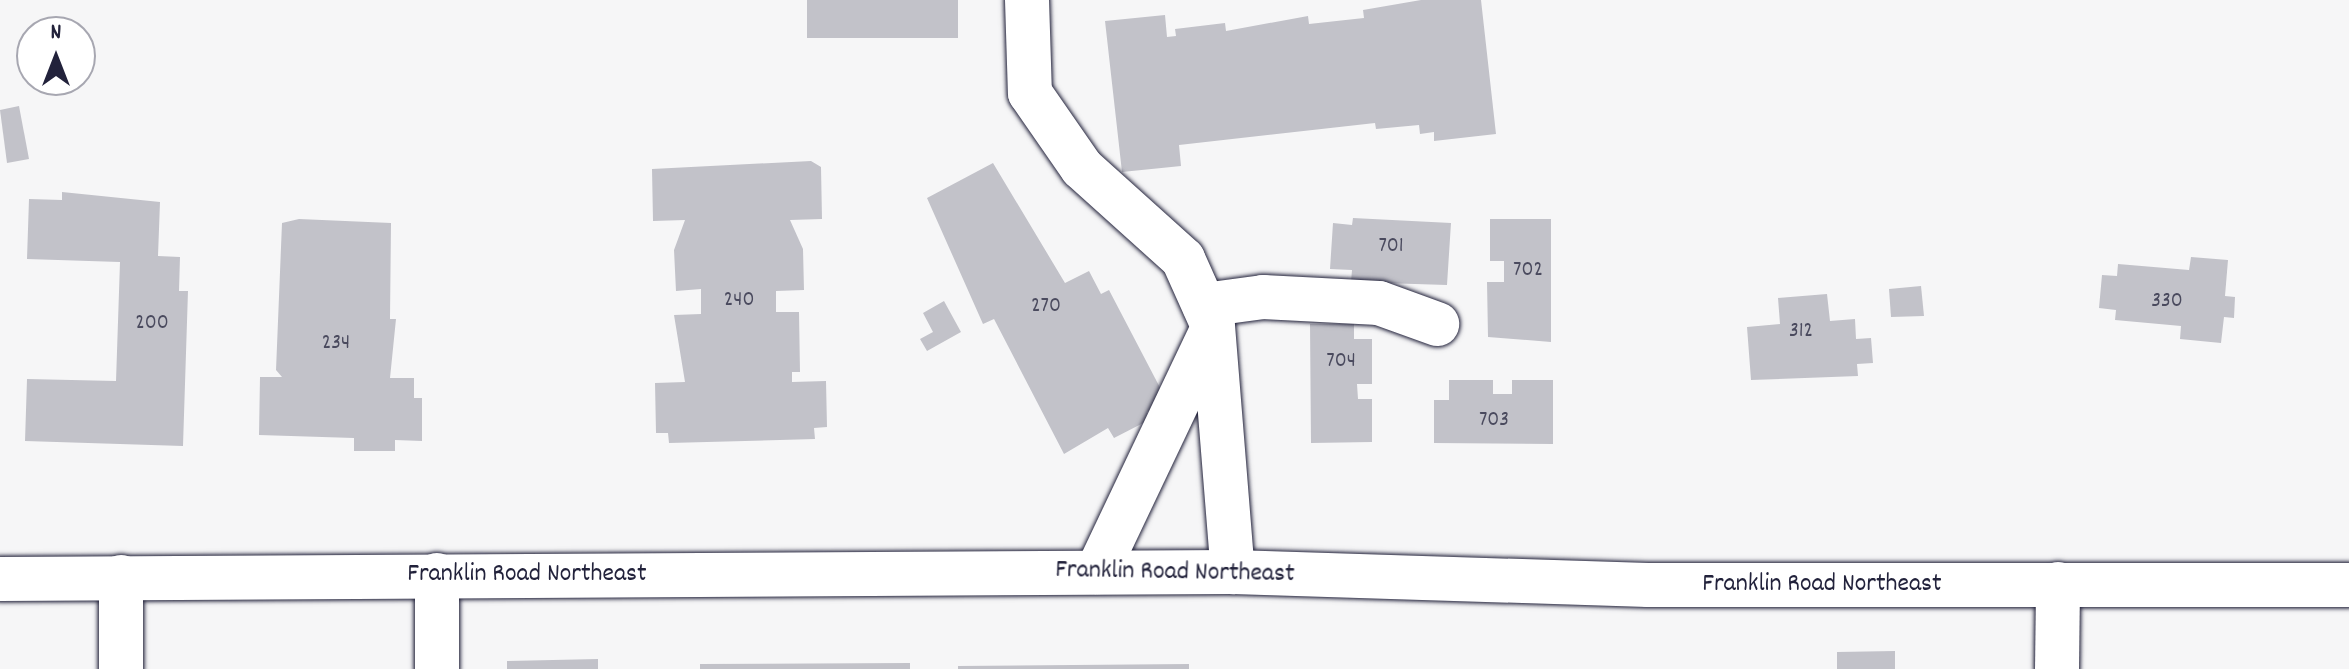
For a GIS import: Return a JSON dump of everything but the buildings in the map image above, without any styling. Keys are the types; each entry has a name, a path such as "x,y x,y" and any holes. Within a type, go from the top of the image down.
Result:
{"street":[{"path":"1027,0 1030,93 1082,168 1183,259 1209,315 1224,449 1233,572"},
{"path":"1209,315 1263,297 1379,303 1437,324"},
{"path":"1097,572 1160,447 1209,315"},
{"path":"1160,447 1224,449"},
{"name":"Franklin Road Northeast","path":"0,579 1233,572 1648,585 2349,585"},
{"path":"437,575 437,669"},
{"path":"121,577 121,669"},
{"path":"2057,669 2058,584"}]}
